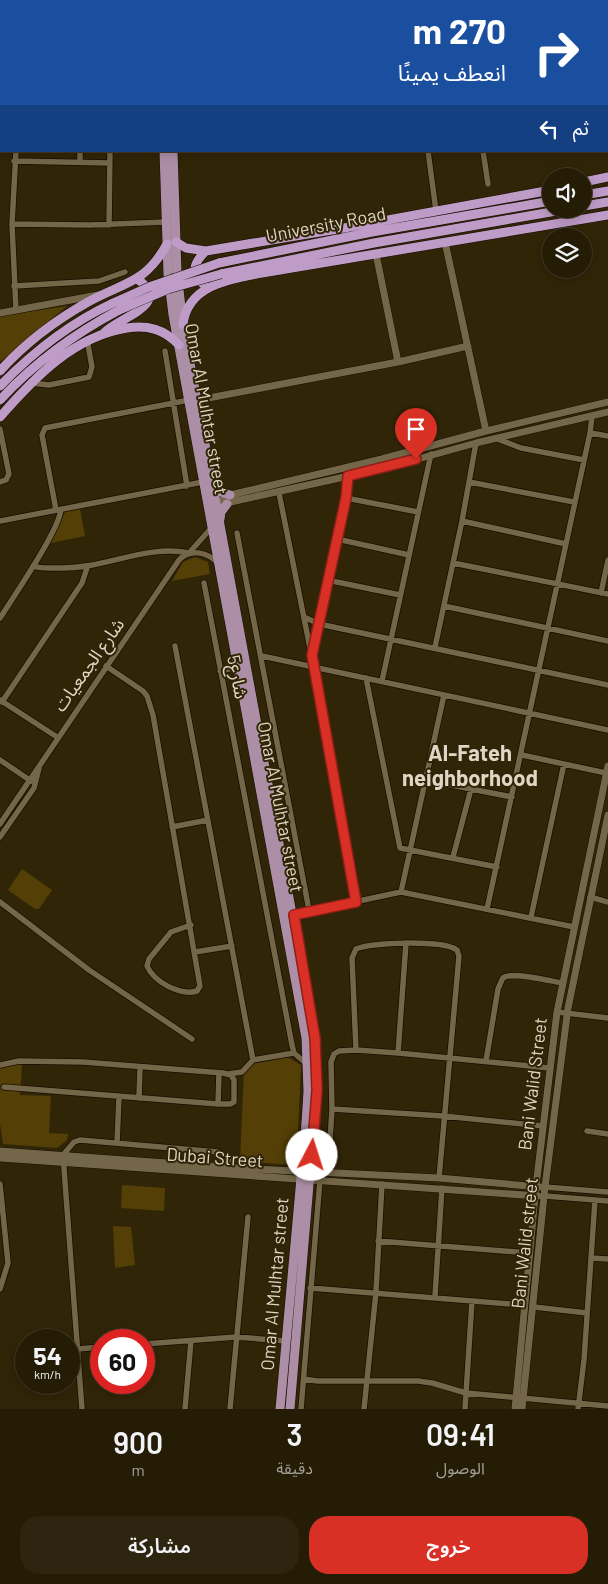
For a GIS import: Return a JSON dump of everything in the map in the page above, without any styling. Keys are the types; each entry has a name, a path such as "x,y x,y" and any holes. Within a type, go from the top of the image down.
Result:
{"highway":[{"path":"592,180 608,177"},
{"path":"592,194 608,191"},
{"path":"0,371 19,352 56,323 103,295 137,280 172,243 186,248 206,251 542,192"},
{"path":"592,205 608,202"},
{"name":"University Road","path":"0,386 20,366 65,330 112,303 149,286 219,263 372,232 542,203"},
{"path":"0,400 24,376 59,346 119,310 168,289 221,274 355,246 542,214"},
{"path":"206,251 196,261 194,273 201,283 212,285 262,273 608,215"},
{"path":"374,222 395,224 424,219 434,222"},
{"path":"104,333 112,325 139,312 147,305 149,292 137,280"},
{"path":"183,325 190,303 212,285"},
{"path":"0,416 31,383 88,339 104,333 131,328 153,328 166,334 178,345"}],"main road":[{"path":"164,152 166,222 172,243"},
{"path":"172,243 173,152"},
{"name":"Omar Al Mulhtar street","path":"172,243 193,400 212,504 218,563 302,1009 308,1065 306,1176 286,1341 280,1409"},
{"name":"Omar Al Mulhtar street","path":"172,243 169,285 178,345 193,400"},
{"path":"208,484 218,491 230,495"},
{"path":"227,504 215,526 294,915 315,1047 317,1090 306,1176 290,1409"}],"street":[{"path":"16,152 12,224 16,310"},
{"path":"80,152 80,162"},
{"path":"108,225 110,152"},
{"path":"428,152 436,211"},
{"path":"482,152 488,184"},
{"path":"14,161 110,163"},
{"path":"12,224 108,225 166,222"},
{"path":"445,242 486,431"},
{"path":"376,254 398,362"},
{"path":"14,286 99,281 125,272"},
{"path":"0,313 103,295"},
{"path":"31,383 49,385 88,377 92,368 88,339"},
{"path":"0,618 33,566 59,519 42,435 45,428 398,362 468,346"},
{"path":"165,351 187,486"},
{"path":"212,504 230,495 608,402"},
{"path":"212,504 227,504 279,493 384,468 476,442 608,412"},
{"path":"487,909 522,755 592,416"},
{"path":"542,417 544,427"},
{"path":"0,429 9,474 6,480 0,482"},
{"path":"590,433 608,436"},
{"path":"495,438 521,448 584,460"},
{"path":"436,647 476,442"},
{"path":"382,681 431,454"},
{"path":"382,459 384,468"},
{"path":"312,655 346,498 348,476"},
{"path":"469,482 574,502"},
{"path":"0,521 187,486 208,484"},
{"path":"279,493 312,655 356,902"},
{"path":"346,498 418,512"},
{"path":"462,521 566,544"},
{"name":"شارع الجمعيات","path":"0,824 31,781 57,737 179,560 189,553 215,526"},
{"path":"238,533 309,910"},
{"path":"337,539 409,555"},
{"path":"33,566 44,568 87,568 158,550 206,554 218,563"},
{"path":"453,563 605,594 608,560"},
{"path":"57,737 1,701 82,582 87,568"},
{"path":"327,580 400,595"},
{"name":"شارع5","path":"204,583 294,1052"},
{"path":"444,606 608,641"},
{"path":"304,617 319,624 436,647 608,685"},
{"path":"175,646 253,1060"},
{"path":"262,656 608,730"},
{"path":"106,666 147,696 153,715 191,924 200,986 197,991 190,993 176,990 155,977 147,966 149,959 171,932 191,924"},
{"path":"220,671 237,667"},
{"path":"366,678 400,848 410,848 497,867"},
{"path":"401,892 444,695"},
{"path":"522,755 564,764 607,770"},
{"path":"0,760 31,781"},
{"path":"531,917 564,764"},
{"path":"0,837 36,784 39,766"},
{"name":"Bani Walid Street","path":"515,1409 519,1396 524,1305 535,1195 557,1012 607,770"},
{"path":"426,780 512,797"},
{"path":"453,857 470,789"},
{"name":"Bani Walid street","path":"522,1409 519,1396 534,1307 544,1196 568,1014 590,897 608,824 608,815"},
{"path":"172,827 208,820"},
{"path":"294,915 309,910 401,892 574,927"},
{"path":"590,897 608,902"},
{"path":"0,902 89,970 192,1039"},
{"path":"356,1050 353,952 358,948 436,943 454,948 459,952 448,1059 439,1178"},
{"path":"398,1053 406,944"},
{"path":"195,952 232,946"},
{"path":"486,1061 498,989 502,979 506,976 521,976 562,983"},
{"path":"557,1012 608,1018"},
{"path":"328,1172 332,1108 332,1058 339,1051 356,1050 398,1053 550,1068"},
{"path":"0,1065 19,1060 228,1074 242,1072 253,1060 294,1052 308,1065"},
{"path":"139,1098 140,1067"},
{"path":"218,1104 219,1073"},
{"path":"4,1087 230,1104 234,1102 234,1080 228,1074"},
{"path":"117,1143 119,1097"},
{"path":"332,1108 543,1126"},
{"path":"587,1131 608,1134"},
{"path":"76,1329 63,1159 74,1142 80,1140 218,1152 224,1154 236,1168"},
{"name":"Dubai Street","path":"0,1151 63,1159 306,1176 328,1172 439,1178 608,1192"},
{"name":"Dubai Street","path":"0,1158 63,1159 236,1168 306,1176 320,1180 608,1202"},
{"path":"301,1409 320,1180"},
{"path":"0,1184 8,1263 0,1290"},
{"path":"364,1409 376,1292 382,1184"},
{"path":"435,1296 442,1188"},
{"path":"578,1409 592,1258 595,1200"},
{"path":"230,1409 248,1217"},
{"path":"378,1241 529,1252"},
{"path":"592,1258 608,1260"},
{"path":"310,1288 435,1296 524,1305"},
{"path":"465,1409 472,1301"},
{"path":"534,1307 587,1313"},
{"path":"155,1343 236,1337 286,1341"},
{"path":"185,1409 191,1341"},
{"path":"80,1379 82,1409"},
{"path":"304,1379 425,1382 466,1393 519,1396 608,1406"}],"shaded area":[{"path":"67,306 0,362 0,316"},
{"path":"78,507 85,536 51,543 65,512"},
{"path":"195,557 208,562 210,574 172,581 183,562"},
{"path":"22,869 52,890 39,909 35,909 8,890"},
{"path":"286,1056 301,1065 297,1154 291,1165 240,1161 244,1071 251,1063"},
{"path":"13,1064 22,1064 20,1095 51,1096 49,1133 68,1134 67,1140 57,1148 3,1144 0,1124 0,1068"},
{"path":"122,1185 165,1188 164,1211 121,1208"},
{"path":"113,1226 131,1227 135,1265 115,1268"}],"district":[{"name":"Al-Fateh neighborhood","path":"470,766"}],"route":[{"path":"312,1155 317,1090 315,1038 294,915 309,910 356,902 312,655 346,498 348,476 416,459"}]}
